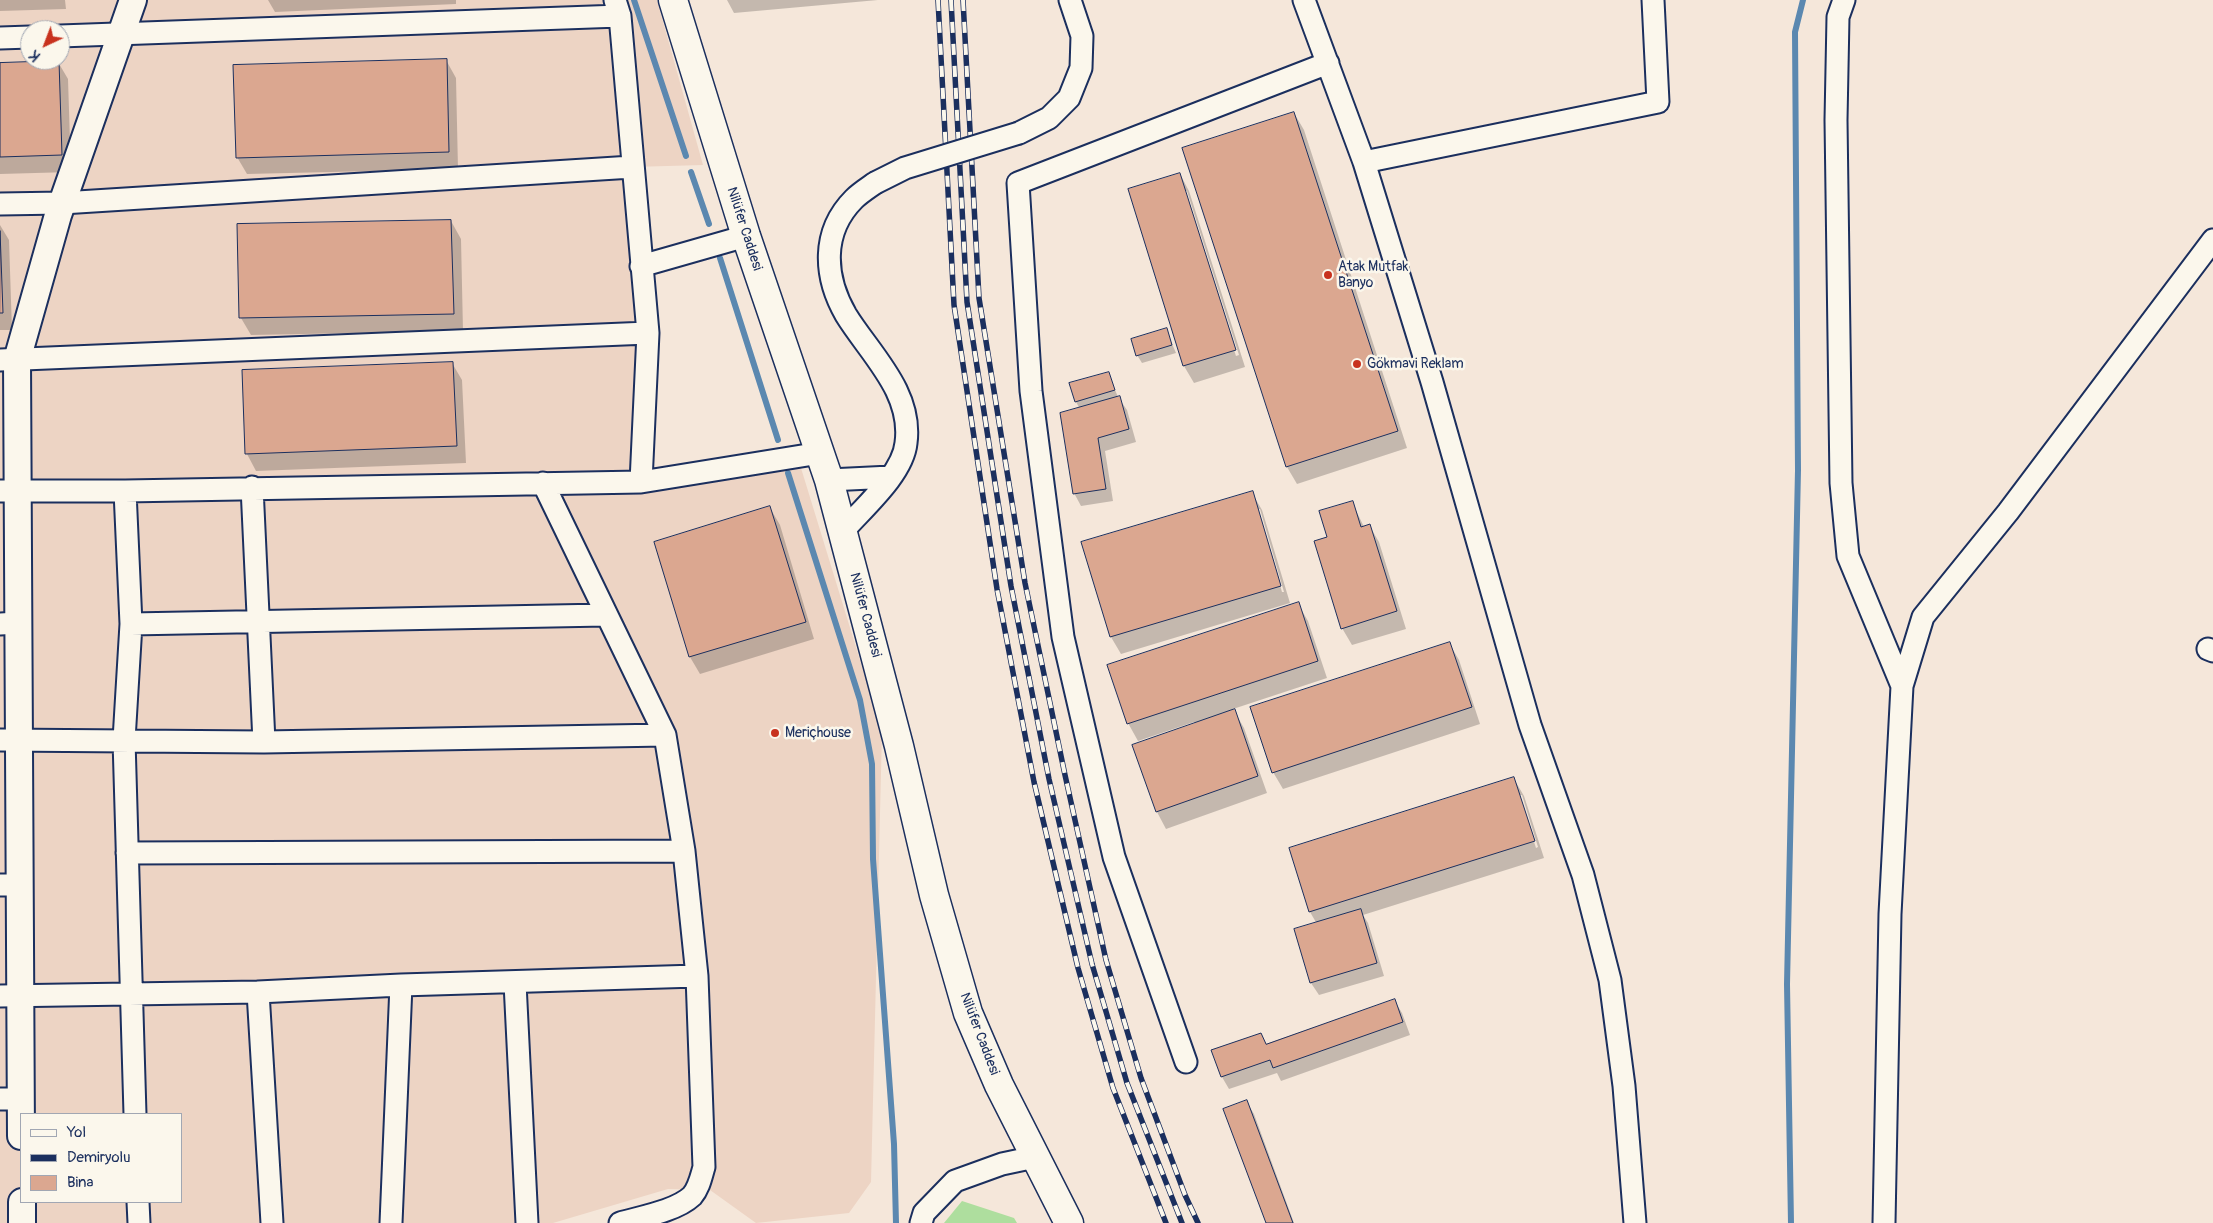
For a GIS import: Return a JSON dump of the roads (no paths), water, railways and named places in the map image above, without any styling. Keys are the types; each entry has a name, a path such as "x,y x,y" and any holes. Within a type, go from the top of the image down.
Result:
{"main road":[{"name":"Nilüfer Caddesi","path":"672,0 746,236 829,480 899,746 934,895 968,1013 999,1085 1069,1223"}],"street":[{"path":"20,1133 10,1099 8,360 134,0"},
{"path":"843,531 891,477 900,463 906,443 906,424 901,401 890,379 846,314 834,286 828,260 831,236 840,217 853,199 874,183 905,168 1019,133 1049,118 1069,98 1081,68 1082,36 1070,0"},
{"path":"1304,0 1364,162 1432,382 1530,725 1583,875 1610,980 1624,1086 1635,1223"},
{"path":"1364,162 1658,102 1654,0"},
{"path":"1844,0 1838,16 1836,120 1841,483 1848,556 1902,686"},
{"path":"70,36 618,8 648,333 640,482"},
{"path":"0,38 20,37"},
{"path":"1186,1062 1114,857 1063,637 1031,391 1018,183 1328,62"},
{"path":"0,204 62,203 632,167"},
{"path":"641,266 746,236"},
{"path":"1884,1223 1890,914 1902,686 1923,617 2008,512 2213,240"},
{"path":"8,360 648,333"},
{"path":"8,490 125,491 252,487 640,482 820,453"},
{"path":"829,480 891,477"},
{"path":"543,483 605,615 665,735 684,850 697,976 704,1168 700,1182 684,1213 620,1223"},
{"path":"252,487 264,742"},
{"path":"125,491 130,624 124,740 135,1113"},
{"path":"130,624 605,615"},
{"path":"10,740 264,742 665,735"},
{"path":"127,854 684,850"},
{"path":"10,996 258,992 401,985 697,976"},
{"path":"515,983 527,1223"},
{"path":"391,1223 401,985"},
{"path":"258,992 272,1223"},
{"path":"922,1223 924,1213 955,1181 1002,1164 1035,1157"},
{"path":"22,1203 22,1223"},
{"path":"138,1203 139,1223"}],"waterway":[{"path":"634,0 686,156"},
{"path":"1791,1223 1787,984 1798,470 1795,32 1803,0"},
{"path":"691,172 709,224"},
{"path":"720,258 778,440"},
{"path":"788,473 860,700 872,764 873,859 894,1144 896,1223"}],"railway":[{"path":"938,0 954,305 997,589 1034,782 1078,968 1113,1088 1166,1223"},
{"path":"951,0 967,302 1011,586 1049,779 1092,964 1127,1083 1182,1223"},
{"path":"963,0 979,298 1025,583 1106,960 1141,1078 1185,1195 1198,1223"}],"place":[{"name":"Atak Mutfak Banyo","path":"1328,275"},
{"name":"Gökmavi Reklam","path":"1357,364"},
{"name":"Meriçhouse","path":"775,733"}]}
